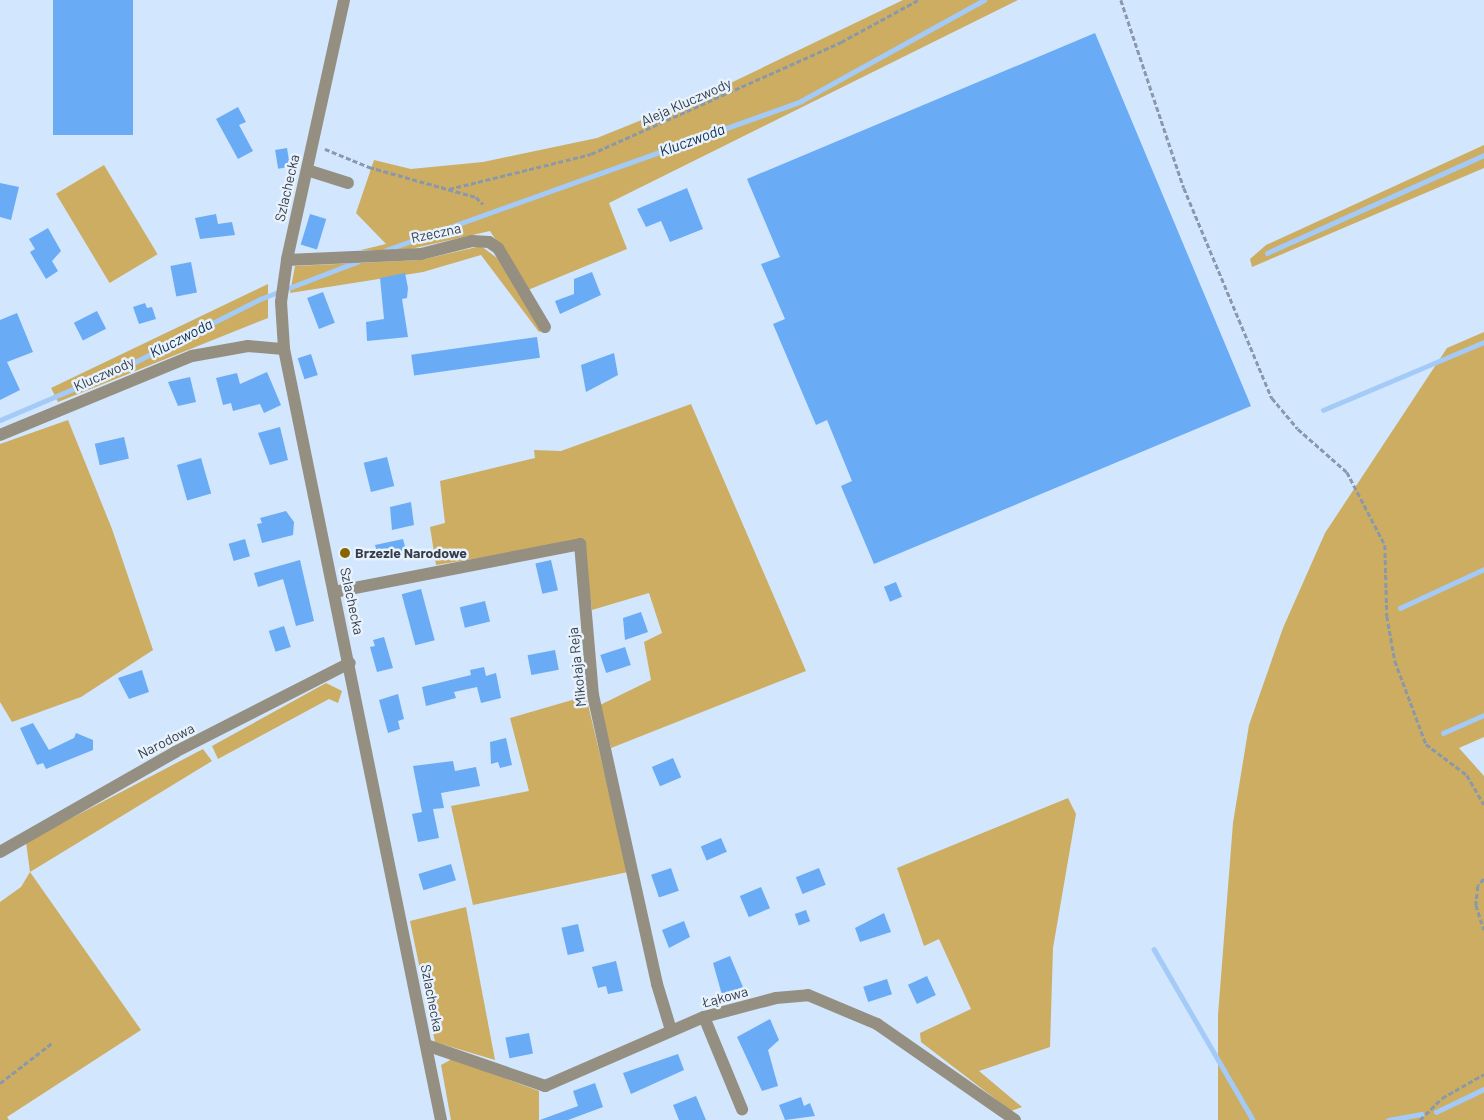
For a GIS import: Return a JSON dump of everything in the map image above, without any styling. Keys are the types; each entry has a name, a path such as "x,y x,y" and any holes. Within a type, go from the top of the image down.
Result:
{"street":[{"name":"Szlachecka","path":"344,0 286,265 281,302 284,349 350,663 441,1120"},
{"path":"306,170 348,183"},
{"name":"Rzeczna","path":"286,265 421,254 472,241 489,242 498,248 545,327"},
{"name":"Kluczwody","path":"0,435 192,356 248,346 284,349"},
{"name":"Mikołaja Reja","path":"334,592 580,544 593,694 657,984 671,1030"},
{"name":"Narodowa","path":"0,852 175,752 350,663"},
{"path":"0,837 18,840"},
{"name":"Łąkowa","path":"426,1044 545,1086 704,1017 796,994 815,997 877,1024 1015,1120"},
{"path":"704,1017 742,1109"}],"path":[{"name":"Aleja Kluczwody","path":"449,189 591,154 815,54 918,0"},
{"path":"1121,0 1184,188 1272,398 1298,429 1347,472 1385,545 1387,616 1395,661 1426,744 1467,775 1484,804"},
{"path":"311,150 326,149 476,197 483,204"},
{"path":"1484,879 1478,886 1476,905 1484,930"},
{"path":"0,1083 52,1043"},
{"path":"1420,1120 1442,1098 1484,1074"}],"shaded area":[{"path":"903,0 1018,0 609,203 627,249 528,290 490,231 406,250 361,250 386,244 356,213 374,160 411,169 483,162 597,138 716,90"},
{"path":"1484,145 1484,168 1252,267 1250,259 1266,245"},
{"path":"104,165 158,254 110,283 56,194"},
{"path":"481,246 497,258 543,330 539,332 481,255 423,272 290,293 295,266 421,260"},
{"path":"268,284 268,318 58,402 51,388"},
{"path":"1484,332 1484,737 1459,748 1484,776 1484,1120 1218,1120 1218,1015 1233,823 1249,725 1283,628 1325,533 1447,348"},
{"path":"691,404 806,671 611,748 600,705 651,680 644,642 662,633 649,593 592,610 583,541 436,565 430,527 445,523 440,481 535,458 534,450 561,451"},
{"path":"68,420 112,529 153,650 81,697 12,722 0,702 0,444"},
{"path":"326,683 342,691 338,703 329,699 218,759 212,746"},
{"path":"586,696 628,872 473,905 451,806 529,791 510,718"},
{"path":"203,749 212,761 30,872 26,842"},
{"path":"1068,798 1076,814 1053,948 1050,1047 979,1071 1022,1107 1011,1111 921,1042 920,1033 971,1009 939,939 924,946 897,868"},
{"path":"30,872 141,1030 7,1117 9,1120 0,1120 0,902 21,887"},
{"path":"466,907 495,1060 435,1042 410,921"},
{"path":"452,1059 539,1091 539,1120 451,1120 441,1065"}],"building":[{"path":"53,0 133,0 133,135 53,135"},
{"path":"1095,33 1251,406 874,564 841,486 852,481 827,420 816,425 773,324 785,319 761,264 780,257 747,179"},
{"path":"238,107 246,122 239,125 253,151 238,159 216,119"},
{"path":"287,148 290,167 278,169 275,150"},
{"path":"0,183 19,187 11,220 0,217"},
{"path":"687,188 703,229 670,242 661,221 646,227 637,209"},
{"path":"216,214 218,224 232,222 235,235 200,239 195,218"},
{"path":"310,214 326,219 317,250 301,245"},
{"path":"48,228 61,251 52,261 58,271 46,279 30,252 35,249 29,239"},
{"path":"191,262 197,292 176,296 170,266"},
{"path":"592,272 601,295 560,314 555,301 574,294 574,279"},
{"path":"405,273 408,288 407,298 402,299 408,337 367,341 366,322 384,319 380,278"},
{"path":"323,292 335,323 319,329 307,298"},
{"path":"145,303 147,308 152,307 156,319 139,324 133,307"},
{"path":"97,311 106,329 83,341 74,323"},
{"path":"17,313 33,352 7,362 20,390 0,400 0,320"},
{"path":"537,337 540,358 414,375 411,355"},
{"path":"614,353 618,375 586,392 581,365"},
{"path":"311,354 318,375 304,379 298,358"},
{"path":"267,372 281,405 264,413 260,404 233,411 231,403 223,405 216,378 237,373 240,384"},
{"path":"190,377 196,402 178,406 168,382"},
{"path":"280,427 288,460 270,465 258,433"},
{"path":"124,437 129,458 100,465 95,444"},
{"path":"387,457 394,486 371,492 364,463"},
{"path":"201,458 211,494 187,500 177,465"},
{"path":"411,502 414,525 392,530 390,507"},
{"path":"286,511 294,522 293,535 262,543 257,524 262,523 260,518"},
{"path":"245,539 250,556 234,561 229,544"},
{"path":"403,539 408,558 379,560 375,545"},
{"path":"300,560 314,621 296,626 283,579 258,587 254,573"},
{"path":"551,560 558,590 542,594 535,564"},
{"path":"896,582 902,597 890,602 884,587"},
{"path":"421,589 435,640 415,645 402,594"},
{"path":"485,601 490,621 465,628 460,607"},
{"path":"641,612 648,632 625,640 623,618"},
{"path":"284,626 291,647 276,652 269,631"},
{"path":"384,637 393,668 377,672 370,647 375,646 373,640"},
{"path":"625,647 631,665 606,673 600,655"},
{"path":"555,650 559,670 531,675 528,655"},
{"path":"484,667 486,676 496,673 501,698 481,703 477,687 454,692 456,698 426,706 422,687 471,675 470,670"},
{"path":"142,670 149,692 129,699 118,678"},
{"path":"398,694 404,719 398,721 400,729 388,733 379,700"},
{"path":"33,723 49,750 74,738 76,733 93,740 93,750 46,769 43,763 37,765 20,728"},
{"path":"506,738 512,765 500,768 498,762 491,764 490,742"},
{"path":"673,758 681,777 660,786 652,767"},
{"path":"453,761 455,771 476,767 480,786 441,793 444,808 433,809 439,838 418,842 412,814 422,812 413,766"},
{"path":"721,838 727,852 707,860 701,847"},
{"path":"451,864 456,880 423,890 418,874"},
{"path":"671,868 679,891 659,898 651,875"},
{"path":"819,868 826,885 803,894 796,877"},
{"path":"761,887 770,908 749,917 740,896"},
{"path":"806,910 810,921 799,925 795,914"},
{"path":"884,913 891,932 860,942 855,928"},
{"path":"684,921 690,937 669,948 662,930"},
{"path":"578,924 584,951 568,955 561,928"},
{"path":"730,956 743,987 722,995 713,963"},
{"path":"616,961 623,991 608,994 606,986 598,988 592,967"},
{"path":"927,976 936,995 917,1004 908,985"},
{"path":"887,979 892,994 868,1002 863,987"},
{"path":"770,1019 779,1040 768,1050 778,1086 762,1091 737,1037"},
{"path":"529,1033 533,1054 509,1058 505,1038"},
{"path":"678,1054 684,1070 631,1094 623,1073"},
{"path":"595,1083 603,1107 568,1120 540,1120 578,1106 573,1091"},
{"path":"696,1096 706,1120 679,1120 673,1105"},
{"path":"801,1097 804,1106 810,1103 815,1116 785,1120 779,1105"}],"waterway":[{"name":"Kluczwoda","path":"386,250 801,101 984,0"},
{"path":"1267,253 1484,155"},
{"name":"Kluczwoda","path":"0,420 125,367 260,299 357,262"},
{"path":"1323,410 1484,342"},
{"path":"1400,608 1484,569"},
{"path":"1443,733 1484,715"},
{"path":"1154,949 1253,1120"},
{"path":"1436,1112 1484,1089"},
{"path":"1388,1120 1421,1114"}],"place":[{"name":"Brzezie Narodowe","path":"345,553"}]}
